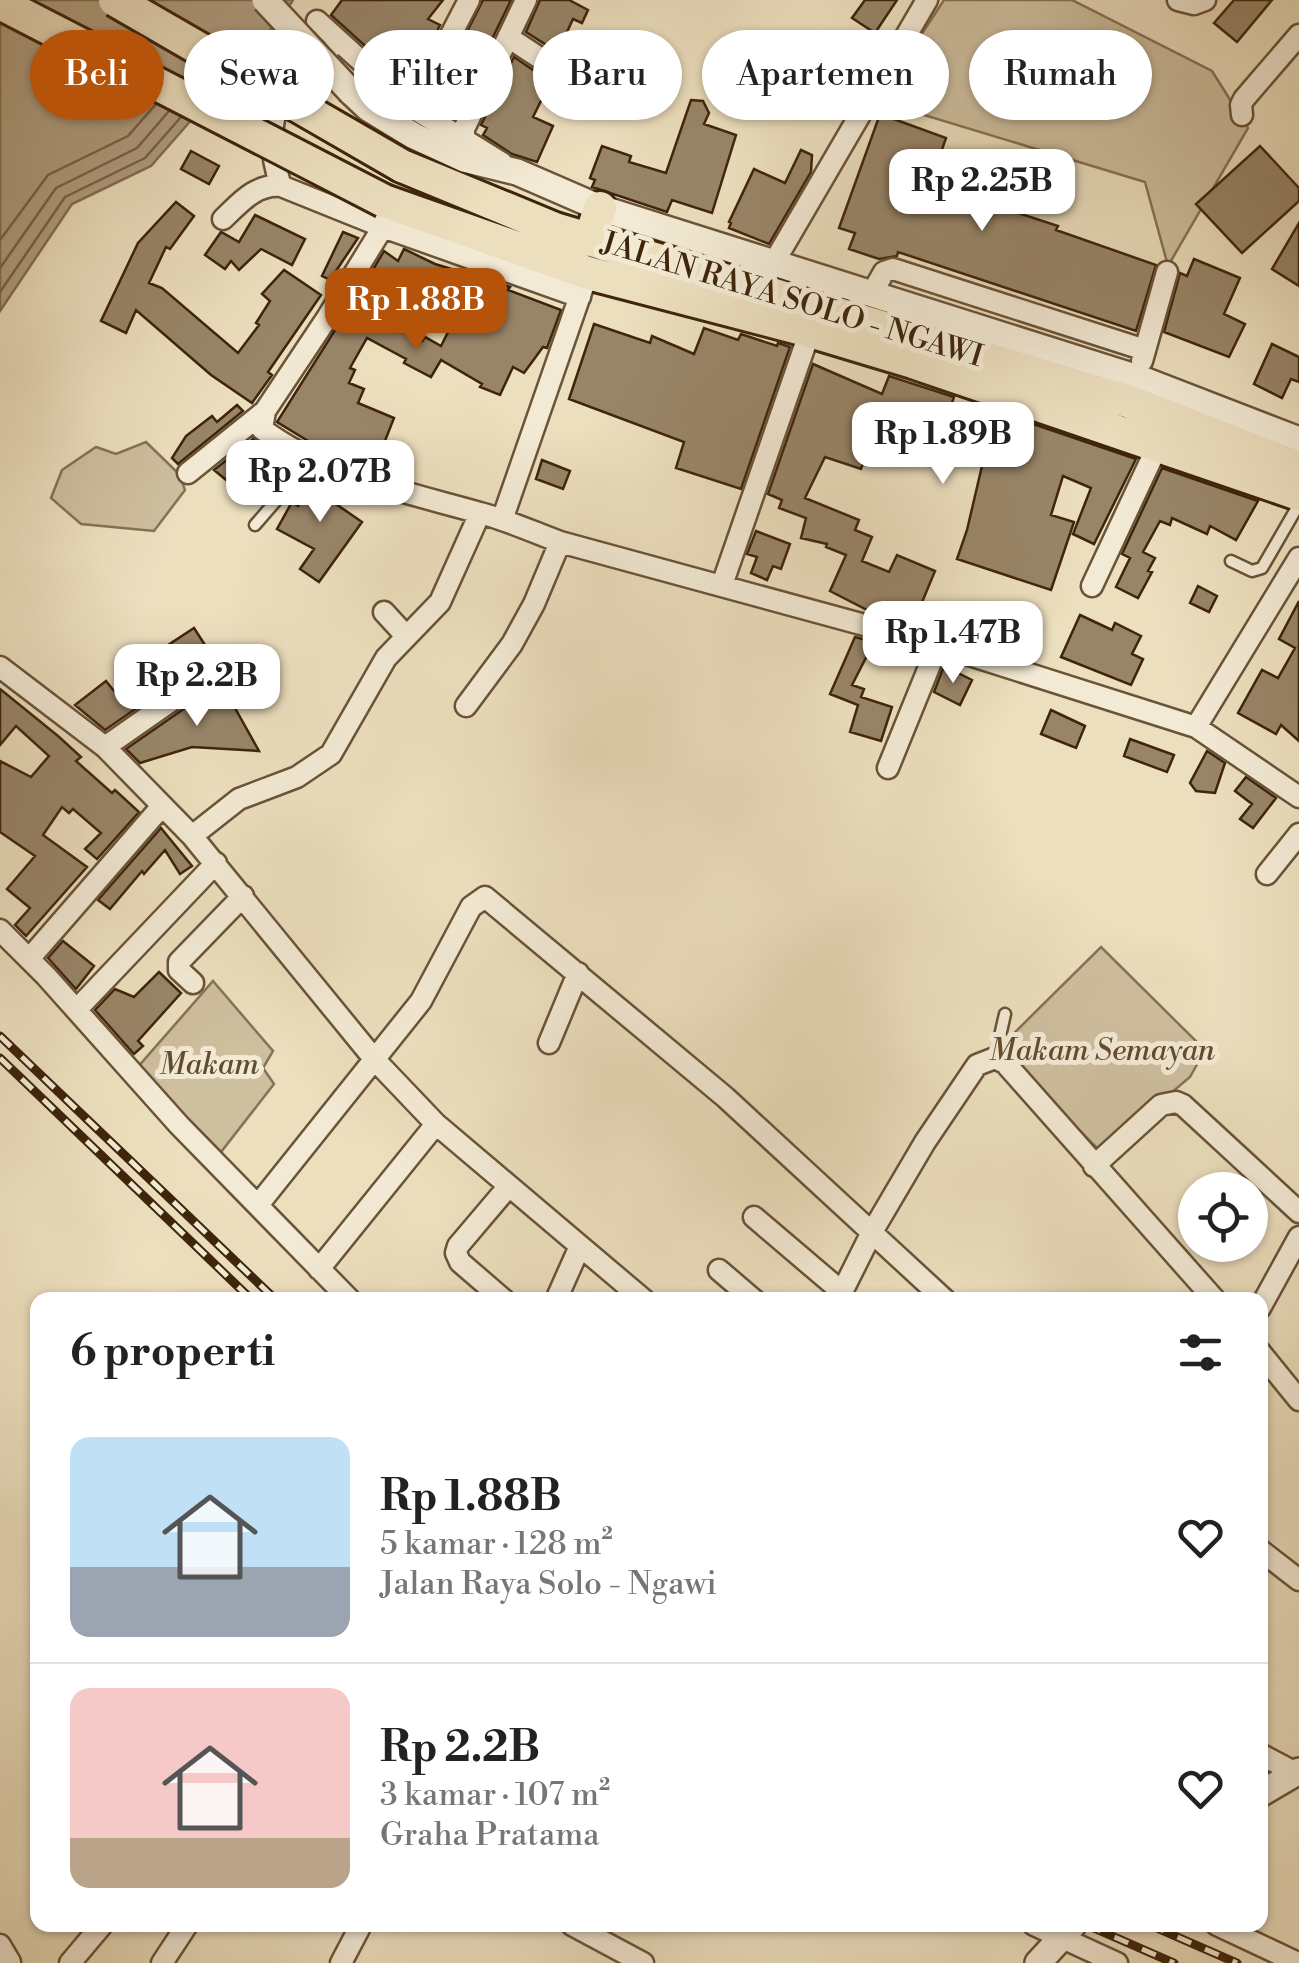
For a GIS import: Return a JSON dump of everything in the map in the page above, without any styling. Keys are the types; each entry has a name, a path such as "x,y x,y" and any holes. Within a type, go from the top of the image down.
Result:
{"highway":[{"name":"JALAN RAYA SOLO - NGAWI","path":"114,0 402,166 514,214 757,290 1039,360 1134,390 1232,427 1299,468"},
{"name":"JALAN RAYA SOLO - NGAWI","path":"0,3 383,214 584,285 810,331 1299,494"},
{"path":"590,240 600,208"}],"street":[{"path":"264,0 368,108 414,136 464,159 517,172"},
{"path":"453,30 469,0"},
{"path":"511,30 526,0"},
{"path":"757,290 927,0"},
{"path":"1178,0 1194,4 1205,0"},
{"path":"317,21 354,57"},
{"path":"1242,114 1244,99 1299,35"},
{"path":"281,186 270,144 277,104 304,67 323,54 344,48"},
{"path":"433,120 517,172 600,208 871,295 1039,360"},
{"path":"464,139 468,120"},
{"path":"188,473 266,411 328,318 383,214 281,186 253,192 223,219"},
{"path":"871,295 884,272 893,268 1145,350"},
{"path":"1134,390 1167,272"},
{"path":"502,520 584,285"},
{"path":"722,585 810,331"},
{"path":"266,411 262,429 313,458 372,482 502,520 560,542 938,644 1196,726 1299,797"},
{"path":"1232,427 1299,440"},
{"path":"1092,586 1158,445"},
{"path":"192,836 239,799 307,772 331,754 371,680 440,602 480,513"},
{"path":"466,706 518,634 560,542"},
{"path":"1196,726 1299,558"},
{"path":"384,612 406,636"},
{"path":"888,768 938,644"},
{"path":"0,667 104,747 192,836 375,1060 436,1124 635,1292"},
{"path":"104,747 218,668"},
{"path":"29,958 162,806"},
{"path":"1266,874 1299,834"},
{"path":"80,1006 216,864"},
{"path":"193,983 179,970 180,962 243,896"},
{"path":"258,1206 434,983 466,916 480,898 491,899 725,1097 936,1292"},
{"path":"0,930 179,1124 342,1292"},
{"path":"549,1042 578,973"},
{"path":"842,1292 924,1142 977,1065 995,1058 1005,1063 1208,1292"},
{"path":"1094,1166 1161,1105 1176,1102 1184,1105 1299,1212"},
{"path":"319,1269 436,1124"},
{"path":"495,1292 460,1262 456,1253 508,1187"},
{"path":"754,1217 836,1292"},
{"path":"1268,1293 1299,1237"},
{"path":"560,1292 580,1246"},
{"path":"719,1270 745,1292"},
{"path":"1268,1362 1299,1400"},
{"path":"1268,1556 1299,1580"},
{"path":"1268,1758 1298,1772"},
{"path":"1268,1789 1298,1772"},
{"path":"70,1963 96,1932"},
{"path":"162,1963 176,1932"},
{"path":"341,1963 352,1932"},
{"path":"585,1932 643,1963"},
{"path":"1038,1963 1067,1932 1118,1963"},
{"path":"1234,1932 1295,1958"}],"lane":[{"path":"255,525 313,458"},
{"path":"1231,561 1252,571 1262,568 1299,504"},
{"path":"995,1058 1005,1014"}],"green space":[{"path":"944,0 1072,0 1131,30 969,30 969,120 1152,120 1152,41 1212,71 1248,128 1168,266 1145,182 941,120 949,120 949,30 924,30"},
{"path":"146,442 180,475 185,490 154,531 81,524 51,498 62,470 96,447 116,454"},
{"name":"Makam Semayan","path":"1101,947 1205,1050 1190,1077 1101,1152 1013,1064 1002,1052 1002,1045"},
{"name":"Makam","path":"213,981 273,1051 263,1068 274,1084 221,1152 137,1068"}],"water":[{"path":"6,0 293,0 270,30 184,30 184,120 191,120 151,166 72,204 0,311 0,6"}],"building":[{"path":"342,0 443,0 428,19 440,25 438,30 354,30 354,36 331,15"},
{"path":"483,0 511,0 496,30 468,30"},
{"path":"540,0 569,0 588,10 582,23 573,19 568,30 533,30 533,36 526,32"},
{"path":"865,0 897,0 877,30 852,18"},
{"path":"1234,0 1272,0 1237,42 1214,23"},
{"path":"513,59 533,70 533,120 553,126 537,162 512,154 483,135 487,128 481,125 483,120 513,120"},
{"path":"691,100 702,101 704,124 736,135 712,213 672,200 667,212 592,187 595,180 590,178 602,146 631,156 629,162 666,173"},
{"path":"878,120 896,120 946,138 930,184 1058,226 1056,230 1156,265 1136,331 898,252 897,256 879,259 849,249 855,233 839,228"},
{"path":"1260,146 1299,188 1299,201 1242,253 1196,204"},
{"path":"801,150 812,155 811,172 769,244 729,228 754,169 785,183"},
{"path":"191,151 219,166 209,184 181,169"},
{"path":"176,202 194,216 170,249 166,247 149,283 162,288 238,353 259,325 256,323 270,301 262,294 284,270 321,295 268,372 272,375 252,403 211,375 136,310 126,333 101,321 138,243"},
{"path":"255,215 305,239 292,265 261,249 239,270 231,261 225,269 205,255 221,232 239,242"},
{"path":"1299,223 1299,286 1272,269"},
{"path":"343,232 358,238 330,280 322,276"},
{"path":"404,249 561,310 547,348 543,347 524,373 513,367 500,395 480,387 482,384 441,360 431,377 367,338 350,368 355,370 349,383 364,389 358,403 394,418 374,469 318,447 277,422 354,300 422,341 425,337 441,346 455,318 427,305 431,293 389,273 380,286 368,278 384,251 398,261"},
{"path":"1194,259 1240,278 1224,314 1245,324 1229,357 1164,332 1180,273 1187,276"},
{"path":"594,324 650,343 652,336 694,354 704,328 738,340 741,334 790,347 741,489 676,468 684,442 569,399"},
{"path":"1272,344 1299,357 1299,382 1291,379 1282,398 1254,384"},
{"path":"813,364 882,394 889,376 954,397 946,420 995,437 1001,413 1136,459 1094,544 1073,534 1091,488 1063,476 1051,515 1074,522 1051,590 957,559 982,466 953,454 950,462 932,454 937,443 876,424 861,469 825,457 805,498 859,520 855,530 872,537 862,561 889,572 897,555 935,571 913,624 875,614 830,591 846,555 826,547 827,544 801,538 806,518 779,508 782,500 768,494"},
{"path":"237,405 243,411 178,464 172,458 186,436 212,416 217,422"},
{"path":"253,439 282,459 242,493 214,470"},
{"path":"542,460 570,471 563,489 536,479"},
{"path":"1162,468 1258,501 1236,540 1210,526 1207,534 1172,518 1170,525 1160,521 1143,552 1155,558 1138,598 1116,587 1130,558 1122,554"},
{"path":"314,475 345,487 336,504 362,522 319,582 300,569 314,549 277,529 292,502 298,506"},
{"path":"756,531 790,544 781,569 773,566 767,580 751,573 757,557 747,554"},
{"path":"1198,586 1217,596 1209,612 1190,603"},
{"path":"1299,601 1299,741 1281,725 1276,734 1238,713 1262,670 1278,678 1295,648 1279,639"},
{"path":"1080,615 1112,630 1115,623 1141,636 1132,654 1143,659 1131,685 1061,657"},
{"path":"1025,625 1040,631 1028,659 1013,654"},
{"path":"194,628 212,656 105,730 75,705 106,681 114,691 133,672 162,657 159,651"},
{"path":"855,637 874,642 852,685 864,689 861,697 892,707 881,741 850,732 858,705 830,694"},
{"path":"944,666 972,680 960,705 934,692"},
{"path":"221,683 259,751 192,747 140,763 126,749"},
{"path":"0,689 81,757 76,761 112,793 115,790 139,812 97,859 85,849 101,833 73,809 69,813 62,807 43,835 87,867 26,936 15,925 30,908 7,889 35,856 0,832 0,761 31,777 49,756 16,726 0,745"},
{"path":"1051,710 1085,726 1076,748 1041,734"},
{"path":"1130,739 1174,755 1167,772 1124,756"},
{"path":"1207,751 1225,763 1215,793 1196,791 1190,783"},
{"path":"1246,777 1276,798 1253,828 1240,819 1252,804 1235,791"},
{"path":"161,828 192,866 180,874 165,850 110,909 98,900"},
{"path":"63,941 94,966 76,989 48,958"},
{"path":"159,972 181,993 138,1041 143,1046 134,1054 95,1010 115,989 134,997"}],"railway":[{"path":"0,1036 268,1292"},
{"path":"0,1058 244,1292"},
{"path":"1103,1932 1174,1963"},
{"path":"1166,1932 1237,1963"}]}
